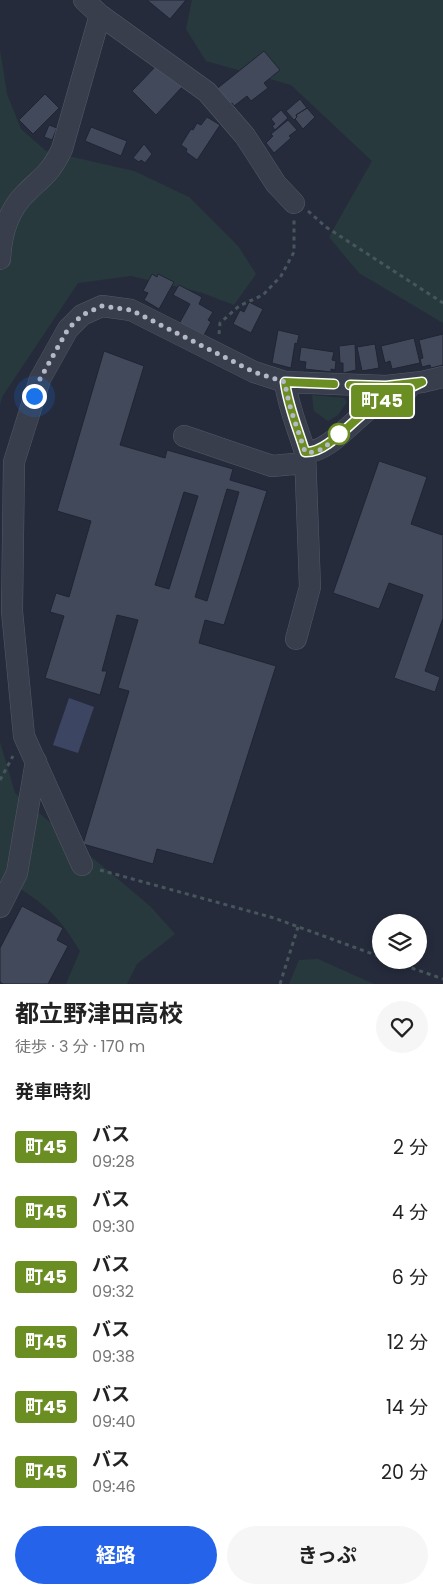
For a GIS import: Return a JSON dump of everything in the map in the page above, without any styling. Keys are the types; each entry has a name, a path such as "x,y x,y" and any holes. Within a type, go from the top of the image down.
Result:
{"street":[{"path":"84,0 100,15 207,92 245,136 276,184 294,203"},
{"path":"0,259 0,249 8,218 24,195 53,168 62,149 100,15"},
{"path":"82,865 24,736 12,611 14,462 40,379 68,329 82,315 102,306 131,310 254,372 285,382 386,386 422,382 443,376"},
{"path":"285,382 288,402 298,427 305,457 310,587 296,639"},
{"path":"184,436 272,466 305,457 326,447 374,405 422,382"},
{"path":"0,662 18,680"},
{"path":"0,907 16,873 36,761"}],"path":[{"path":"219,340 220,323 239,306 263,295 281,276 288,264 294,252 294,203 306,209 326,227 443,303"},
{"path":"82,865 274,918 372,954"},
{"path":"280,984 298,927"},
{"path":"415,969 443,979"}],"shaded area":[{"path":"192,0 443,0 443,323 359,273 329,237 372,161 291,85 206,61 186,29"},
{"path":"0,50 7,94 21,129 46,151 134,171 189,197 238,246 256,274 234,305 200,292 131,276 78,283 2,397 0,405"},
{"path":"312,395 344,398 347,402 338,415 328,421 314,411"},
{"path":"0,742 15,793 150,906 175,934 137,964 127,984 66,984 80,951 59,920 44,906 13,884 0,921"},
{"path":"318,959 374,984 289,984 299,960"}],"water":[{"path":"69,698 94,707 78,753 53,745"}],"building":[{"path":"147,0 186,0 170,19"},
{"path":"264,51 280,70 264,83 268,88 251,101 247,96 234,106 232,103 227,107 214,91"},
{"path":"157,65 183,86 156,115 132,91"},
{"path":"45,94 59,108 33,134 19,120"},
{"path":"300,99 307,108 296,115 297,117 294,120 286,111"},
{"path":"307,108 315,117 303,129 295,119 296,115"},
{"path":"281,110 288,118 275,130 272,126 275,124 271,119"},
{"path":"207,117 220,125 197,160 186,152 187,149 181,145 191,129 193,130 197,123 201,125"},
{"path":"288,120 297,130 274,153 266,143 273,136 271,134"},
{"path":"49,125 57,128 52,140 44,137"},
{"path":"91,127 127,141 121,156 85,141"},
{"path":"144,144 152,154 145,163 133,158"},
{"path":"152,274 157,277 158,274 174,282 159,309 144,300 148,293 143,291"},
{"path":"179,285 202,297 199,304 213,312 208,320 211,322 203,337 179,324 190,304 173,295"},
{"path":"249,302 263,309 251,333 233,324 240,310 244,312"},
{"path":"278,330 299,335 297,344 295,343 291,368 272,363"},
{"path":"443,334 443,365 431,368 430,365 422,367 420,359 423,358 419,340"},
{"path":"414,338 420,363 392,369 390,361 385,363 381,346"},
{"path":"355,344 356,370 343,373 343,363 340,363 339,346"},
{"path":"375,344 379,368 362,371 357,347"},
{"path":"301,347 334,352 332,360 336,361 335,370 331,369 331,372 305,369 306,362 299,361"},
{"path":"104,351 144,366 120,445 165,458 167,450 233,469 230,480 267,491 224,625 205,620 199,643 276,666 213,864 157,849 153,864 83,844 129,691 118,688 138,620 117,615 102,671 107,671 100,695 45,678 64,616 50,612 56,593 69,597 91,521 57,511","holes":["227,489 239,492 207,601 195,597","184,492 198,496 169,589 155,585"]},
{"path":"379,461 427,477 411,524 442,535 443,533 443,618 425,671 440,677 435,692 394,678 423,595 389,583 379,609 333,593"},
{"path":"22,906 63,928 57,940 68,946 48,984 3,984 0,982 0,948"}],"bus line":[{"name":"町45","path":"334,384 285,382 288,402 305,452 314,453 326,447 374,405 422,382 386,386 350,385"}],"route":[{"path":"34,396 40,379 68,329 82,315 102,306 131,310 254,372 285,382 288,402 305,452 314,453 326,447 339,434"}]}
